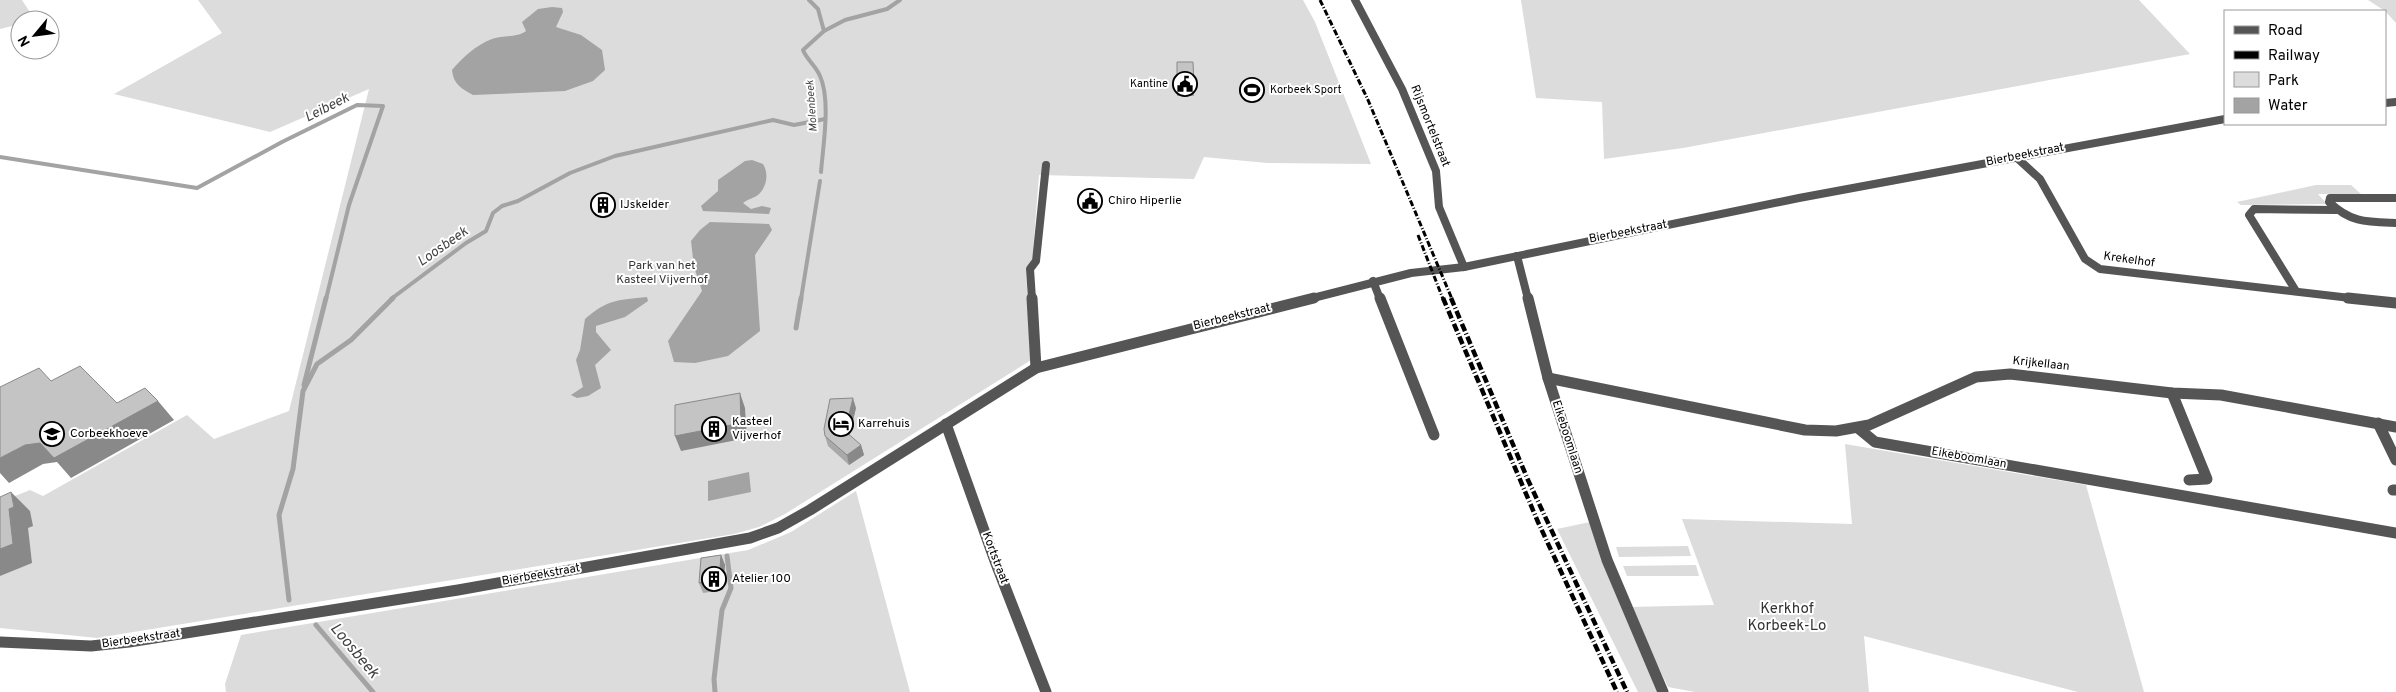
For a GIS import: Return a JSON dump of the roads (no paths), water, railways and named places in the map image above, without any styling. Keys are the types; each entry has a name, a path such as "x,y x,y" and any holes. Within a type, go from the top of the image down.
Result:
{"street":[{"name":"Rijsmortelstraat","path":"1355,0 1402,89 1436,170 1440,207 1464,267"},
{"name":"Bierbeekstraat","path":"0,642 91,646 129,642 458,590 729,543 778,528 1036,368 1411,273 1464,267 1799,198 2224,119"},
{"name":"Krekelhof","path":"2016,157 2040,179 2084,259 2095,267 2106,270 2396,303"},
{"path":"1036,368 1030,269 1036,261 1046,165"},
{"path":"2396,198 2330,198 2329,202 2336,210 2361,223 2396,223"},
{"path":"2296,292 2249,215 2250,212 2254,209 2336,210"},
{"name":"Eikeboomlaan","path":"1517,256 1548,378 1607,560 1663,692"},
{"path":"1374,281 1434,435"},
{"name":"Krijkellaan","path":"1858,428 1869,425 1976,377 2010,374 2172,393 2221,395 2396,426"},
{"name":"Eikeboomlaan","path":"1548,378 1805,430 1858,428 1875,442 2222,501 2396,534"},
{"path":"2172,393 2207,480 2189,480"},
{"path":"2378,423 2396,460"},
{"name":"Kortstraat","path":"946,424 995,561 1046,692"}],"water":[{"path":"562,8 563,12 556,27 581,35 602,50 605,70 593,81 565,91 473,95 456,82 452,70 470,52 492,39 514,36 526,31 522,22 538,9"},
{"path":"752,160 763,164 766,180 758,195 743,203 751,209 762,206 771,208 769,214 703,211 701,206 718,191 718,180 745,161"},
{"path":"710,222 769,224 772,230 755,255 760,331 728,356 695,363 674,362 668,341 702,291 694,267 691,241"},
{"path":"647,297 648,301 625,317 596,326 596,332 611,350 595,365 601,388 588,396 577,398 571,395 583,387 576,360 580,350 585,319 607,304"},
{"path":"749,472 751,492 708,501 708,481"}],"waterway":[{"name":"Molenbeek","path":"809,0 818,9 824,31"},
{"path":"824,31 845,20 887,9 900,0"},
{"name":"Molenbeek","path":"821,172 826,110 825,97 820,76 803,50 824,31"},
{"name":"Leibeek","path":"0,157 197,188 282,142 357,105 383,106 349,205 326,299"},
{"name":"Loosbeek","path":"391,299 466,243 486,231 493,213 502,206 518,201 570,173 615,156 773,120 794,125 825,119"},
{"name":"Molenbeek","path":"801,299 820,181"},
{"name":"Leibeek","path":"304,385 326,298"},
{"name":"Loosbeek","path":"289,600 279,515 293,469 303,391 317,364 351,340 393,298"},
{"name":"Molenbeek","path":"796,328 801,298"},
{"name":"Molenbeek","path":"715,692 714,679 722,610 731,588 727,556"},
{"name":"Loosbeek","path":"316,625 373,692"}],"railway":[{"path":"1320,0 1368,100 1452,299"},
{"path":"1418,235 1443,299"},
{"path":"1443,298 1538,522 1617,692"},
{"path":"1451,298 1528,480 1627,692"}],"place":[{"name":"Kantine","path":"1185,84"},
{"name":"Korbeek Sport","path":"1252,90"},
{"name":"Chiro Hiperlie","path":"1090,201"},
{"name":"IJskelder","path":"603,205"},
{"name":"Karrehuis","path":"841,424"},
{"name":"Kasteel Vijverhof","path":"714,429"},
{"name":"Corbeekhoeve","path":"52,434"},
{"name":"Atelier 100","path":"714,579"}],"park label":[{"name":"Park van het Kasteel Vijverhof","path":"662,273"},
{"name":"Kerkhof Korbeek-Lo","path":"1787,618"}]}
